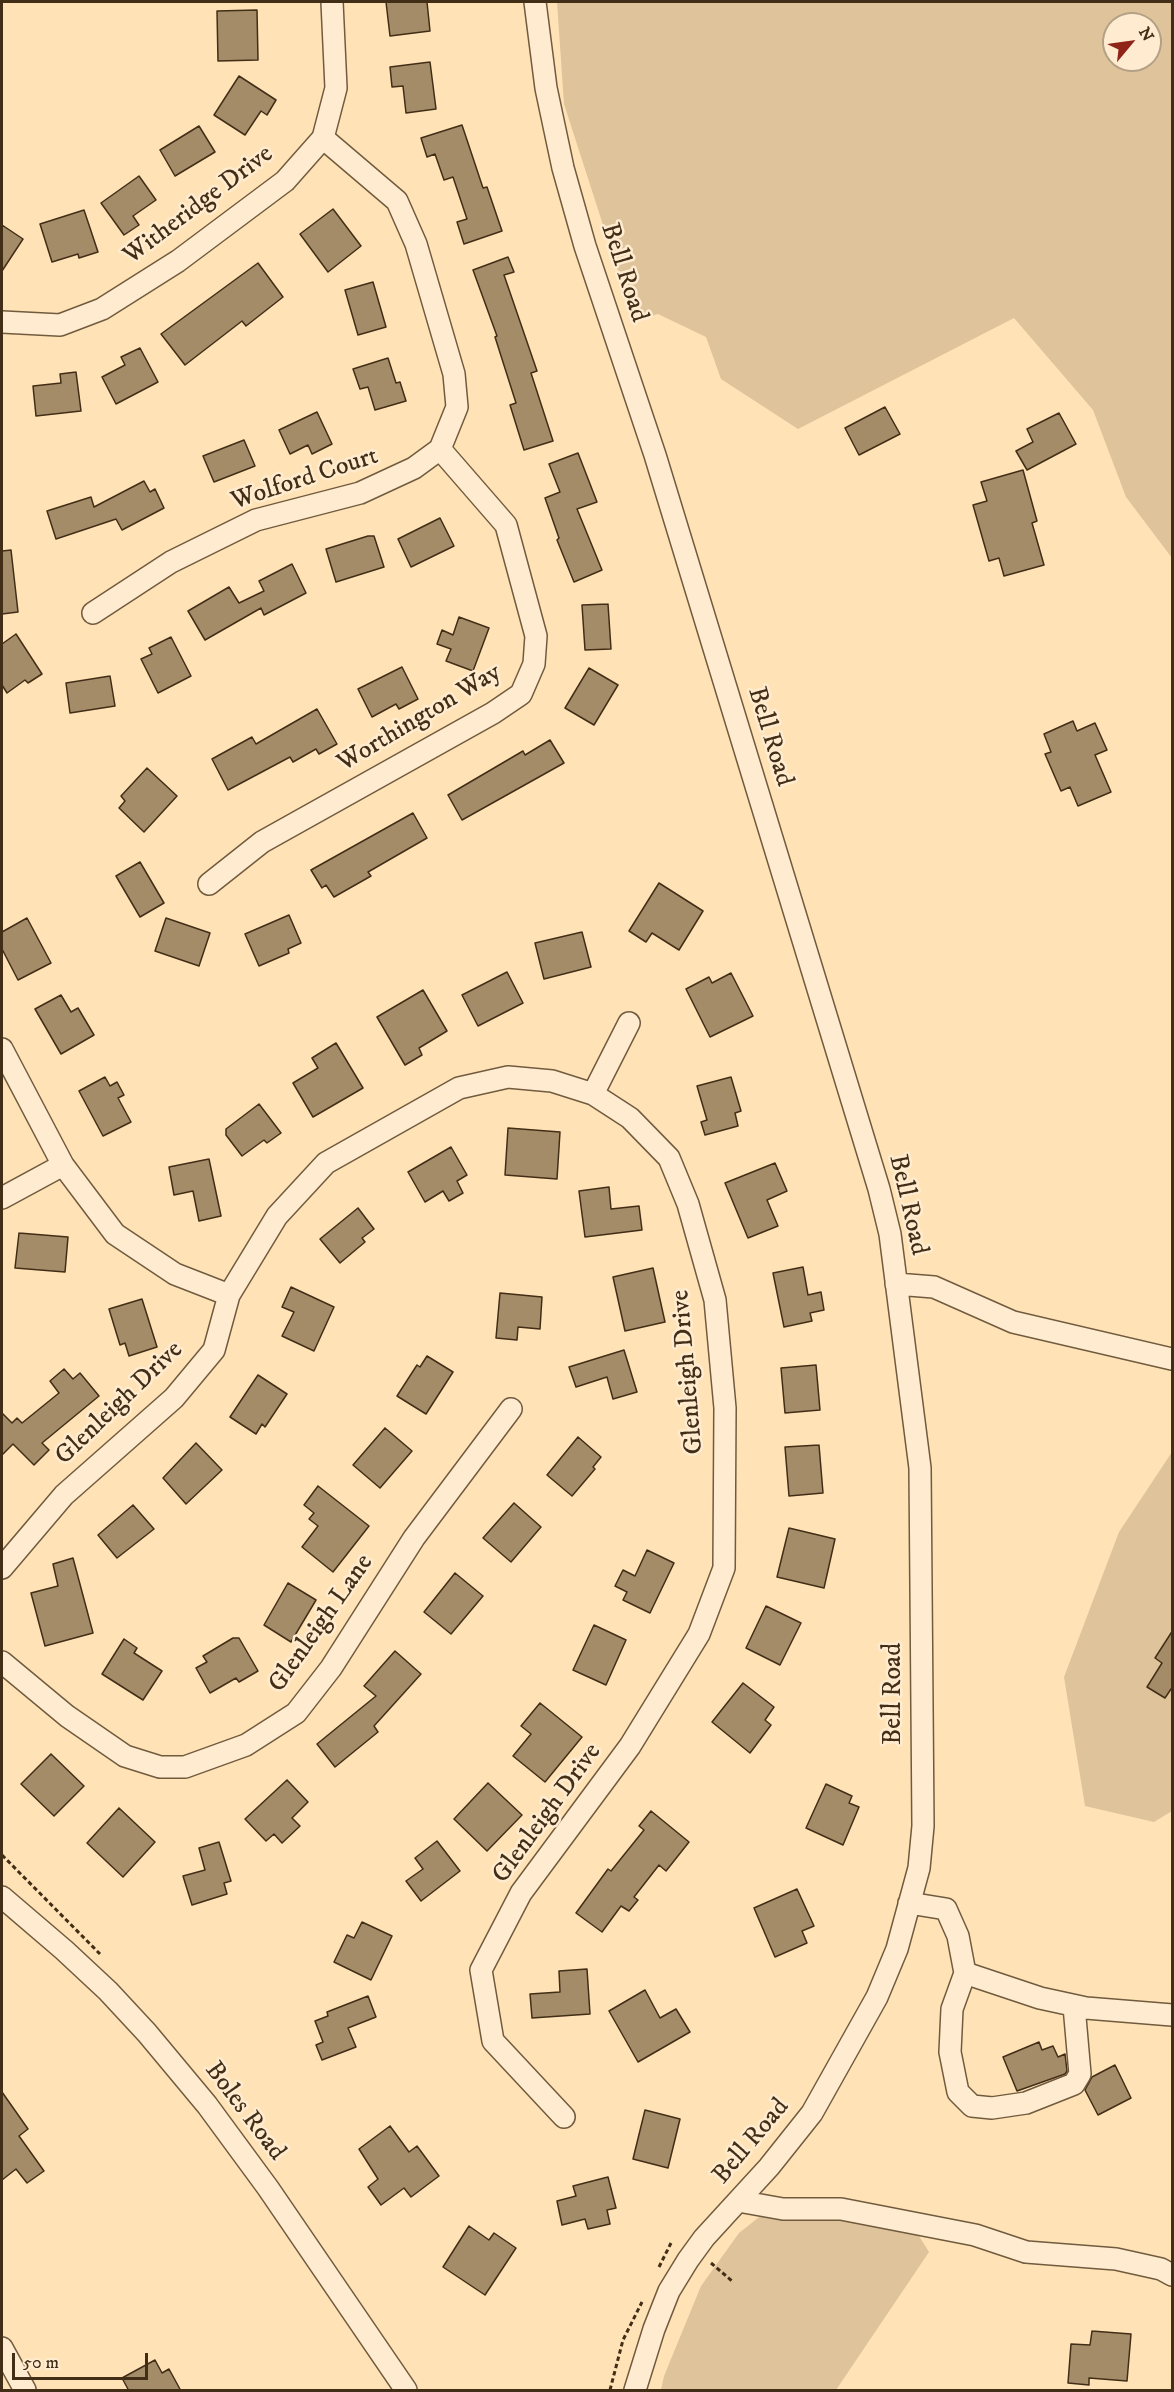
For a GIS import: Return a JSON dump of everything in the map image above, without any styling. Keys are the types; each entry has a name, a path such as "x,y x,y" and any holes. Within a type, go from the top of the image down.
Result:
{"street":[{"name":"Witheridge Drive","path":"2,322 60,325 102,309 178,261 285,181 323,138 336,88 332,2"},
{"name":"Bell Road","path":"535,2 546,88 563,168 585,246 656,455 876,1180 890,1234 920,1468 923,1826 919,1868 897,1949 877,1997 812,2113 704,2238 669,2291 635,2389"},
{"path":"323,138 397,201 416,244 454,374 457,407 440,449"},
{"name":"Wolford Court","path":"93,613 171,562 256,520 360,493 414,468 440,449"},
{"name":"Worthington Way","path":"209,885 262,842 493,713 521,694 534,664 536,636 506,525 440,449"},
{"path":"593,1094 629,1023"},
{"path":"2,1049 63,1165 115,1234 175,1274 229,1295"},
{"name":"Glenleigh Drive","path":"2,1568 64,1495 174,1398 214,1350 229,1295 277,1216 326,1164 459,1088 508,1077 552,1081 593,1094 630,1118 669,1158 687,1204 715,1300 725,1408 724,1568 699,1634 630,1746 521,1893 481,1970 493,2041 564,2117"},
{"path":"2,1198 63,1165"},
{"path":"896,1284 934,1287 1013,1322 1173,1359"},
{"name":"Glenleigh Lane","path":"2,1662 67,1716 125,1755 160,1767 185,1767 246,1745 296,1713 332,1668 414,1538 511,1409"},
{"name":"Boles Road","path":"2,1897 108,1991 147,2033 207,2105 268,2188 406,2391"},
{"path":"909,1903 946,1909 958,1936 965,1973 952,2009 950,2052 958,2092 972,2106 992,2108 1026,2103 1074,2084 1080,2074 1074,2006"},
{"path":"965,1973 1040,1998 1074,2006 1173,2015"},
{"path":"738,2201 783,2209 841,2209 975,2235 1026,2252 1116,2259 1161,2269 1173,2275"},
{"path":"2,2348 25,2391"}],"path":[{"path":"705,2271 716,2255"},
{"path":"711,2263 732,2282"}],"shaded area":[{"path":"557,2 1172,2 1172,558 1126,497 1093,410 1014,318 798,429 721,379 706,337 658,314 634,321 564,104"},
{"path":"1172,1452 1172,1811 1154,1822 1085,1806 1064,1677 1119,1532"},
{"path":"763,2214 857,2222 919,2236 929,2252 836,2390 661,2390 664,2376 701,2286 739,2233"}],"building":[{"path":"386,2 427,2 430,31 390,36"},
{"path":"257,10 258,60 218,61 217,11"},
{"path":"430,62 436,109 406,113 403,86 392,87 390,67"},
{"path":"239,76 276,100 267,115 261,111 245,135 214,115"},
{"path":"462,125 483,188 487,187 502,231 464,244 457,222 467,219 453,177 444,180 435,154 427,157 421,138"},
{"path":"199,126 215,152 175,176 160,150"},
{"path":"139,176 156,200 133,216 139,225 124,235 101,203"},
{"path":"333,209 361,246 328,272 300,234"},
{"path":"84,210 98,252 79,258 78,254 52,262 40,224"},
{"path":"2,225 23,239 2,271"},
{"path":"508,257 514,272 504,275 537,371 531,373 553,441 524,450 510,405 516,403 495,337 497,336 473,270"},
{"path":"258,263 283,297 246,326 242,321 185,365 161,334"},
{"path":"373,282 386,327 358,335 345,290"},
{"path":"140,348 158,382 116,404 102,377 125,365 121,357"},
{"path":"388,358 396,383 400,382 406,401 375,410 368,387 360,389 353,369"},
{"path":"76,372 81,411 36,416 33,386 61,383 60,374"},
{"path":"885,407 900,434 859,455 845,428"},
{"path":"317,412 332,444 312,454 308,445 290,454 279,430"},
{"path":"1059,413 1076,444 1027,470 1016,451 1033,442 1027,429"},
{"path":"244,440 255,466 214,482 203,456"},
{"path":"578,453 597,502 577,509 602,570 574,582 557,540 559,538 545,498 560,492 549,464"},
{"path":"1023,470 1037,521 1032,523 1044,565 1004,576 999,558 989,561 973,505 987,501 981,482"},
{"path":"144,481 150,492 155,489 164,508 122,530 116,519 56,539 47,511 91,497 94,507"},
{"path":"440,518 454,546 411,567 398,539"},
{"path":"374,536 384,567 336,582 326,549"},
{"path":"11,550 18,612 2,614 2,551"},
{"path":"292,564 306,593 264,615 261,608 205,640 188,611 229,587 239,603 264,591 259,581"},
{"path":"608,604 611,649 585,650 582,605"},
{"path":"459,617 489,628 473,671 446,661 451,649 437,644 442,630 453,635"},
{"path":"16,634 42,674 28,683 25,680 7,693 2,685 2,644"},
{"path":"171,637 191,676 158,693 141,659 152,654 149,648"},
{"path":"402,667 418,699 399,709 396,704 372,717 358,689"},
{"path":"589,668 618,685 594,725 565,708"},
{"path":"110,676 115,706 70,713 66,683"},
{"path":"317,709 337,744 319,754 316,749 293,762 290,757 228,790 212,759 252,737 256,744"},
{"path":"1073,721 1077,731 1095,723 1107,750 1095,755 1111,792 1078,806 1070,787 1061,791 1045,754 1051,752 1044,734"},
{"path":"550,740 564,763 462,820 448,795 523,751 525,755"},
{"path":"147,768 177,796 144,832 119,808 125,801 121,796"},
{"path":"413,813 427,838 368,872 371,876 334,897 326,885 322,888 311,870"},
{"path":"140,862 164,903 140,917 116,876"},
{"path":"659,883 703,911 679,950 652,933 646,942 629,931"},
{"path":"289,915 301,943 288,949 289,953 259,966 245,934"},
{"path":"27,918 51,963 18,980 2,949 2,932"},
{"path":"166,918 210,933 199,966 155,951"},
{"path":"582,932 591,967 544,979 535,943"},
{"path":"507,972 523,1003 478,1026 462,995"},
{"path":"731,973 753,1016 710,1037 686,989 709,977 712,983"},
{"path":"423,990 447,1031 419,1048 422,1055 405,1065 377,1017"},
{"path":"61,995 71,1012 78,1008 94,1035 61,1054 35,1009"},
{"path":"336,1043 363,1088 313,1117 293,1083 318,1068 312,1058"},
{"path":"105,1077 110,1086 117,1082 124,1095 118,1098 131,1122 103,1136 79,1091"},
{"path":"731,1077 741,1111 735,1113 738,1126 705,1135 701,1122 707,1120 697,1086"},
{"path":"259,1104 281,1133 267,1143 264,1140 242,1156 226,1135 226,1129"},
{"path":"508,1128 560,1132 557,1179 505,1175"},
{"path":"451,1147 467,1175 457,1181 463,1193 449,1201 443,1191 425,1202 408,1172"},
{"path":"209,1159 221,1216 199,1221 193,1191 174,1195 169,1167"},
{"path":"775,1163 787,1191 767,1200 778,1226 748,1238 725,1183"},
{"path":"609,1187 611,1209 639,1206 642,1230 585,1237 579,1191"},
{"path":"358,1208 374,1229 362,1238 365,1242 340,1263 320,1239"},
{"path":"19,1233 68,1237 65,1272 15,1268"},
{"path":"803,1267 808,1295 821,1292 824,1310 810,1313 812,1321 784,1327 773,1273"},
{"path":"653,1268 665,1322 625,1331 613,1277"},
{"path":"291,1287 334,1307 314,1351 282,1336 294,1312 282,1307"},
{"path":"500,1293 542,1297 540,1329 518,1327 517,1340 496,1338"},
{"path":"142,1299 157,1347 129,1356 125,1343 120,1345 109,1309"},
{"path":"624,1350 637,1392 613,1399 607,1377 576,1387 569,1367"},
{"path":"427,1356 453,1372 426,1414 397,1396 417,1365 420,1367"},
{"path":"816,1365 820,1410 785,1413 781,1368"},
{"path":"64,1369 73,1379 80,1373 99,1396 42,1443 49,1450 34,1465 13,1444 2,1455 2,1413 12,1423 17,1418 22,1423 59,1393 50,1381"},
{"path":"258,1375 287,1394 265,1427 262,1424 256,1434 230,1417"},
{"path":"385,1428 412,1451 380,1488 353,1465"},
{"path":"578,1437 601,1457 593,1467 595,1469 572,1496 547,1475"},
{"path":"196,1443 222,1470 186,1504 163,1478"},
{"path":"819,1445 823,1493 789,1496 785,1447"},
{"path":"318,1486 369,1526 333,1572 302,1547 318,1526 309,1519 314,1513 304,1505"},
{"path":"514,1503 541,1527 511,1562 483,1538"},
{"path":"133,1505 154,1529 117,1558 98,1535"},
{"path":"789,1528 835,1539 824,1588 777,1577"},
{"path":"647,1550 674,1563 650,1613 623,1600 627,1592 615,1586 623,1570 635,1576"},
{"path":"73,1558 93,1633 45,1646 31,1593 58,1586 53,1564"},
{"path":"455,1573 483,1596 451,1634 424,1612"},
{"path":"288,1583 316,1600 291,1642 264,1625"},
{"path":"766,1606 801,1623 780,1665 746,1648"},
{"path":"594,1625 626,1640 606,1685 573,1670"},
{"path":"1173,1630 1173,1686 1165,1698 1147,1687 1162,1663 1155,1658"},
{"path":"233,1638 239,1638 258,1671 239,1682 236,1678 210,1693 196,1668 207,1662 203,1656"},
{"path":"124,1639 137,1648 134,1653 162,1671 143,1700 102,1674"},
{"path":"395,1651 421,1674 374,1726 378,1732 335,1767 317,1744 376,1696 364,1686"},
{"path":"743,1683 774,1707 765,1720 771,1725 750,1753 712,1722"},
{"path":"540,1703 582,1737 545,1782 513,1756 531,1734 521,1726"},
{"path":"51,1754 84,1786 54,1816 21,1784"},
{"path":"287,1780 308,1802 292,1818 300,1826 282,1843 274,1834 266,1841 245,1819"},
{"path":"488,1783 522,1815 487,1851 454,1819"},
{"path":"826,1784 852,1796 849,1803 859,1807 843,1845 806,1828"},
{"path":"119,1808 155,1842 123,1877 87,1843"},
{"path":"651,1811 689,1842 666,1871 659,1865 634,1897 638,1900 629,1911 621,1906 602,1932 576,1913 608,1869 611,1871 644,1830 639,1826"},
{"path":"437,1841 460,1871 421,1901 406,1881 423,1869 415,1858"},
{"path":"219,1842 231,1881 224,1883 227,1894 192,1905 183,1876 205,1870 199,1848"},
{"path":"797,1889 814,1926 802,1931 807,1943 775,1957 754,1908"},
{"path":"362,1922 392,1936 371,1980 334,1962 347,1935 354,1938"},
{"path":"587,1969 590,2014 532,2018 530,1994 560,1992 559,1971"},
{"path":"645,1990 660,2018 676,2009 690,2032 638,2062 609,2011"},
{"path":"368,1996 376,2017 348,2028 356,2047 322,2060 316,2045 323,2042 315,2021 328,2016 327,2012"},
{"path":"1039,2042 1042,2050 1053,2046 1058,2057 1065,2054 1067,2071 1065,2074 1017,2091 1003,2057"},
{"path":"1115,2065 1131,2098 1098,2115 1085,2090 1092,2077"},
{"path":"2,2092 28,2129 19,2136 44,2171 27,2183 16,2169 2,2180"},
{"path":"645,2110 680,2119 668,2168 633,2159"},
{"path":"390,2126 409,2152 417,2146 439,2176 411,2197 404,2188 381,2205 368,2187 378,2179 359,2149"},
{"path":"608,2177 616,2208 607,2210 610,2224 588,2229 585,2219 562,2225 557,2201 576,2196 573,2186"},
{"path":"469,2226 489,2240 494,2233 516,2248 485,2295 443,2267"},
{"path":"1092,2331 1131,2334 1127,2381 1089,2378 1089,2385 1068,2383 1071,2344 1090,2345"},
{"path":"155,2360 162,2373 169,2369 181,2391 129,2391 122,2378"}]}
